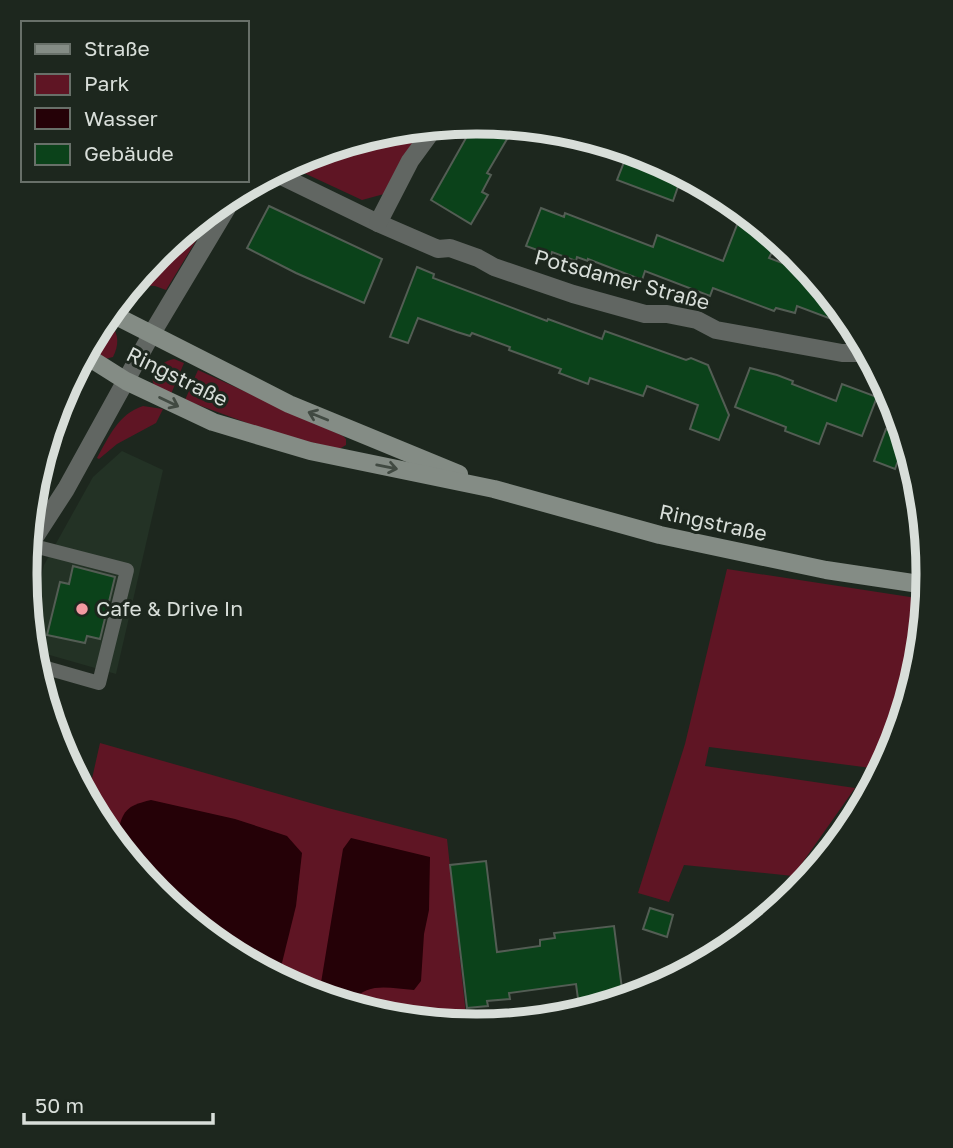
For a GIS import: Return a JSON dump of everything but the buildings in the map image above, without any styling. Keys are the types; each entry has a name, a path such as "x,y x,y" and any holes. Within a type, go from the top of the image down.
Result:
{"main road":[{"name":"Ringstraße","path":"120,318 289,404 494,489"},
{"name":"Ringstraße","path":"93,360 126,381 214,422 310,452 494,489 660,535 826,570 916,583"}],"street":[{"path":"378,223 405,170 428,137"},
{"name":"Potsdamer Straße","path":"286,178 438,249 450,248 478,258 494,268 573,294 645,314 667,314 697,320 716,330 729,333 842,353 856,353"},
{"path":"40,529 66,489 151,335 223,215"}],"lane":[{"path":"38,546 127,570 99,683 47,668"}],"shaded area":[{"path":"122,451 163,470 116,674 46,654 41,631 38,591 44,565 93,477"}],"green space":[{"path":"415,139 384,194 362,200 301,171 363,149"},
{"path":"203,230 207,232 203,238 199,236 166,290 145,285 177,253 179,254 186,244"},
{"path":"113,327 117,336 116,348 113,357 105,359 96,354"},
{"path":"174,359 184,363 171,394 154,386 152,378 163,363"},
{"path":"198,370 343,436 346,445 339,449 280,435 185,400"},
{"path":"143,406 163,409 156,423 97,458 121,420"},
{"path":"727,569 915,598 908,660 901,688 883,742 871,768 709,747 705,766 855,788 793,876 684,865 669,902 638,893 685,744"},
{"path":"100,743 447,839 466,1014 419,1010 363,999 308,980 232,940 187,905 146,864 111,818 91,784"}],"water":[{"path":"151,800 235,819 287,836 302,853 296,906 281,967 232,940 209,923 146,864 119,829 127,810"},
{"path":"351,838 430,857 429,910 424,934 421,981 414,990 373,988 357,997 321,985 343,849"}],"place":[{"name":"Cafe & Drive In","path":"82,609"}]}
